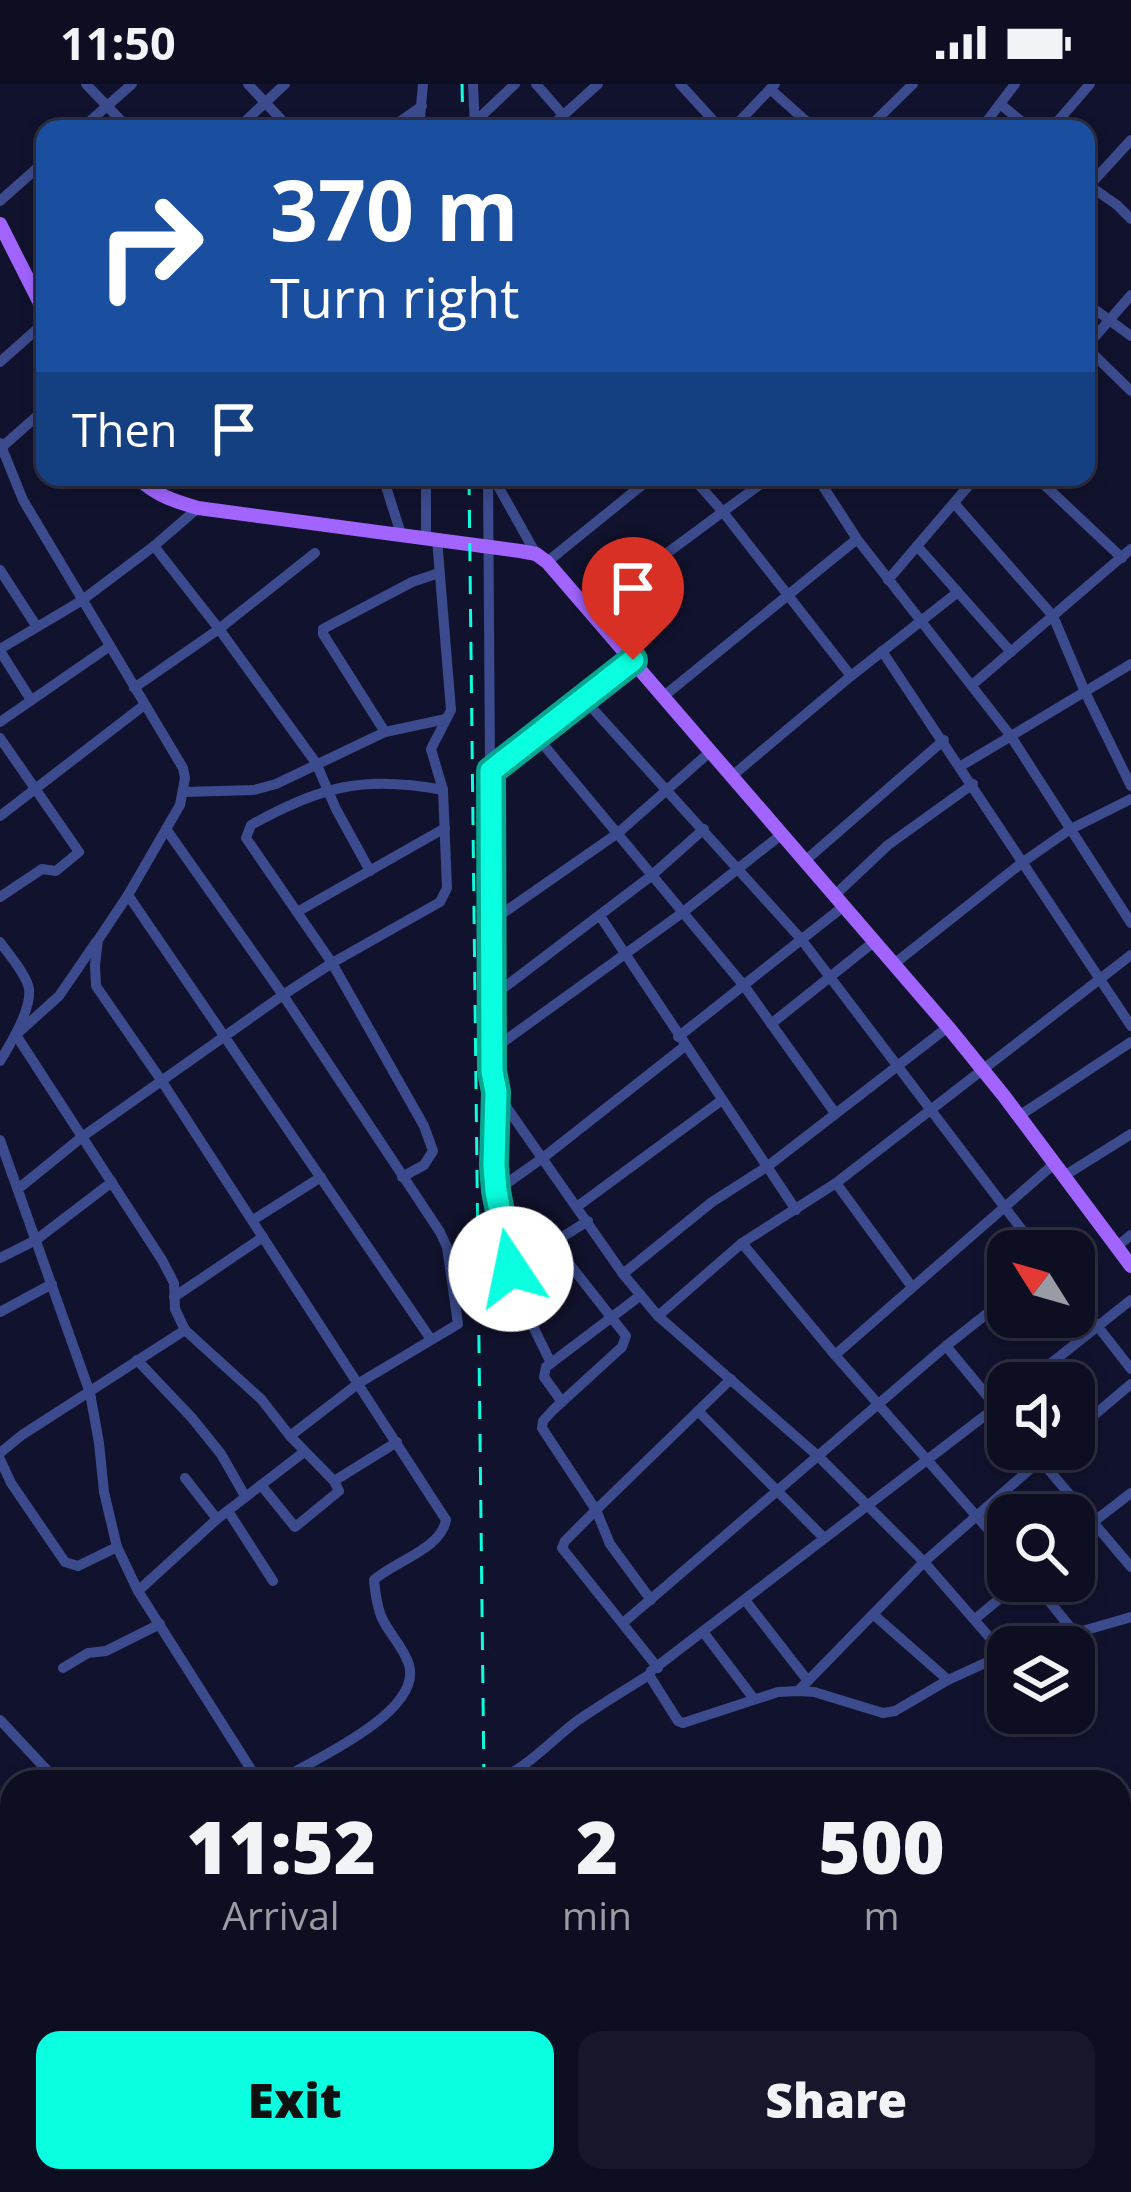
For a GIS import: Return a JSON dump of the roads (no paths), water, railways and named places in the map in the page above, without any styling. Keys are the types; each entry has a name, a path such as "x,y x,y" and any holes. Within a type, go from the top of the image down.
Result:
{"main road":[{"path":"0,224 36,292"},
{"path":"147,486 169,500 198,508 488,546 541,558 984,1070 1131,1266"}],"street":[{"path":"86,84 120,120"},
{"path":"91,120 132,84"},
{"path":"248,84 282,120"},
{"path":"247,120 285,84"},
{"path":"420,120 423,84"},
{"path":"473,84 475,120"},
{"path":"480,120 515,84"},
{"path":"536,84 565,120"},
{"path":"559,120 598,84"},
{"path":"680,84 714,120"},
{"path":"876,120 913,84"},
{"path":"988,120 1016,84"},
{"path":"1059,120 1090,84"},
{"path":"740,120 772,86 805,120"},
{"path":"1000,104 1020,120"},
{"path":"402,120 422,106"},
{"path":"1095,178 1131,140"},
{"path":"0,202 36,169"},
{"path":"1095,191 1131,219"},
{"path":"1095,336 1131,295"},
{"path":"1095,310 1131,336"},
{"path":"0,362 36,330"},
{"path":"1095,356 1131,391"},
{"path":"14,1037 58,996 98,940 184,792 183,768 5,473 1,445 36,417"},
{"path":"386,486 401,534"},
{"path":"0,1188 16,1185 332,963 440,902 447,889 443,790 431,749 452,710 427,486"},
{"path":"490,486 496,1092 623,1274 658,1316 819,1456 987,1632"},
{"path":"496,486 541,558 632,486"},
{"path":"700,486 850,676"},
{"path":"590,610 758,486"},
{"path":"823,486 857,539 1010,735 1131,923"},
{"path":"888,580 968,486"},
{"path":"972,685 1127,554 1047,486"},
{"path":"954,503 1053,616 1131,786"},
{"path":"32,700 0,650 81,601 198,508"},
{"path":"664,696 857,539"},
{"path":"154,546 316,763 370,871"},
{"path":"917,546 1011,652"},
{"path":"134,688 315,553"},
{"path":"0,570 38,627"},
{"path":"385,732 323,629 439,573"},
{"path":"732,776 958,592"},
{"path":"0,722 110,646"},
{"path":"882,651 1131,1026"},
{"path":"491,771 633,660"},
{"path":"961,766 1131,664"},
{"path":"583,698 801,939 1022,1230"},
{"path":"0,815 143,706"},
{"path":"184,792 254,790 276,784 385,732 446,719"},
{"path":"537,737 745,987 835,1113"},
{"path":"0,738 79,852 56,871 42,869 0,897"},
{"path":"806,860 944,740"},
{"path":"493,920 618,833 711,752"},
{"path":"402,1177 424,1165 433,1151 412,1105 332,963 246,838 251,825 295,801 330,790 379,782 443,790"},
{"path":"496,1191 544,1157 801,939 888,845 973,784"},
{"path":"894,964 1023,862 1069,830 1131,799"},
{"path":"297,912 445,828"},
{"path":"166,829 284,995 447,1247 455,1328 430,1338 359,1383 290,1436"},
{"path":"493,996 651,876 704,829"},
{"path":"492,1050 682,913 782,834"},
{"path":"128,895 430,1338"},
{"path":"600,916 796,1210"},
{"path":"98,940 96,986 446,1520 443,1532 433,1541 374,1580 381,1617 409,1662 406,1693 376,1724 297,1770"},
{"path":"771,1024 875,941"},
{"path":"0,942 29,987 27,1006 0,1061"},
{"path":"658,1316 742,1243 836,1184 1131,955"},
{"path":"623,1274 948,1027"},
{"path":"14,1037 168,1272 174,1283 175,1309 185,1330 262,1399 339,1491 296,1526 261,1485"},
{"path":"1019,1116 1131,1042"},
{"path":"496,1092 496,1191 511,1269 551,1363"},
{"path":"578,1206 722,1100"},
{"path":"835,1355 1003,1205 1059,1169 1131,1134"},
{"path":"0,1140 90,1393 117,1547 138,1591 251,1770"},
{"path":"253,1220 321,1177"},
{"path":"0,1258 36,1240 112,1182"},
{"path":"836,1184 912,1288"},
{"path":"511,1269 588,1221"},
{"path":"1116,1246 1131,1235"},
{"path":"174,1297 263,1237"},
{"path":"553,1242 626,1336 543,1420 542,1428 596,1510 610,1544 651,1600"},
{"path":"742,1243 987,1528"},
{"path":"2,1308 52,1285"},
{"path":"562,1402 544,1377 546,1367 641,1295"},
{"path":"1052,1362 1131,1300"},
{"path":"623,1623 987,1314"},
{"path":"1095,1322 1131,1369"},
{"path":"117,1547 78,1566 64,1562 10,1483 0,1456 22,1436 185,1330"},
{"path":"946,1346 987,1395"},
{"path":"137,1360 207,1436 245,1496"},
{"path":"731,1379 562,1548 623,1623 678,1721 798,1690 883,1714 987,1662"},
{"path":"1095,1414 1131,1384"},
{"path":"698,1411 824,1538"},
{"path":"517,1770 576,1722 654,1671 987,1415"},
{"path":"334,1481 397,1442"},
{"path":"138,1591 222,1515 304,1451"},
{"path":"798,1690 924,1562 1029,1470"},
{"path":"1049,1470 1070,1494"},
{"path":"185,1478 222,1515 273,1581"},
{"path":"1095,1520 1131,1493"},
{"path":"1095,1523 1131,1567"},
{"path":"745,1600 808,1681"},
{"path":"976,1619 996,1602"},
{"path":"1050,1602 1069,1626"},
{"path":"874,1615 948,1679"},
{"path":"1095,1626 1131,1617"},
{"path":"63,1668 160,1624"},
{"path":"704,1633 754,1700"},
{"path":"0,1720 47,1770"}],"railway":[{"path":"462,84 463,120"},
{"path":"469,486 484,1770"}]}
